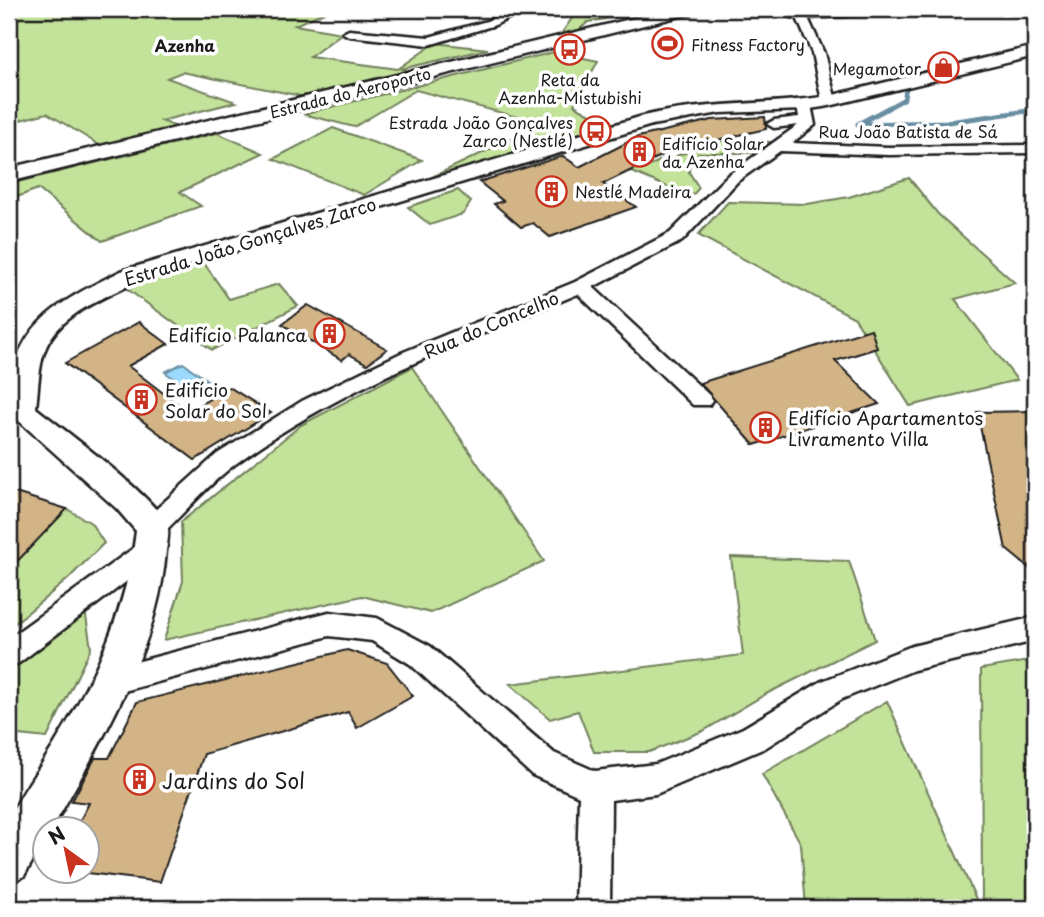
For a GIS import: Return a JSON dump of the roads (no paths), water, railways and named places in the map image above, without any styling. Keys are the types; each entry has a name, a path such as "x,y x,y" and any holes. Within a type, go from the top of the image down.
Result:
{"main road":[{"name":"Estrada do Aeroporto","path":"9,175 691,9"}],"street":[{"path":"496,9 524,10"},
{"path":"759,9 801,15 906,9"},
{"path":"349,33 429,41 491,23 524,10"},
{"path":"801,15 818,53 829,101"},
{"name":"Estrada João Gonçalves Zarco","path":"151,538 128,500 15,412 40,333 73,305 129,276 649,120 720,108 806,113 829,101 1035,51"},
{"path":"774,124 806,113"},
{"name":"Rua do Concelho","path":"9,654 151,538 225,460 310,406 408,358 581,286 676,237 733,178 808,125 806,113"},
{"name":"Rua João Batista de Sá","path":"780,147 889,151 1035,149"},
{"path":"581,286 701,400"},
{"path":"9,861 109,682 140,608 151,538"},
{"path":"109,682 329,624 377,630 420,654 543,764 595,787 656,779 754,738 832,690 912,658 1035,629"},
{"path":"593,908 595,787"}],"water":[{"path":"183,363 207,380 189,390 165,372"}],"waterway":[{"path":"884,110 904,99 906,88"},
{"path":"888,108 858,124 948,122 1035,110"}],"place":[{"name":"Fitness Factory","path":"668,44"},
{"name":"Reta da Azenha-Mistubishi","path":"570,50"},
{"name":"Megamotor","path":"944,68"},
{"name":"Estrada João Gonçalves Zarco (Nestlé)","path":"596,131"},
{"name":"Edifício Solar da Azenha","path":"639,152"},
{"name":"Nestlé Madeira","path":"552,191"},
{"name":"Edifício Palanca","path":"330,334"},
{"name":"Edifício Solar do Sol","path":"142,399"},
{"name":"Edifício Apartamentos Livramento Villa","path":"765,427"},
{"name":"Jardins do Sol","path":"139,780"}],"district":[{"name":"Azenha","path":"185,45"}]}
